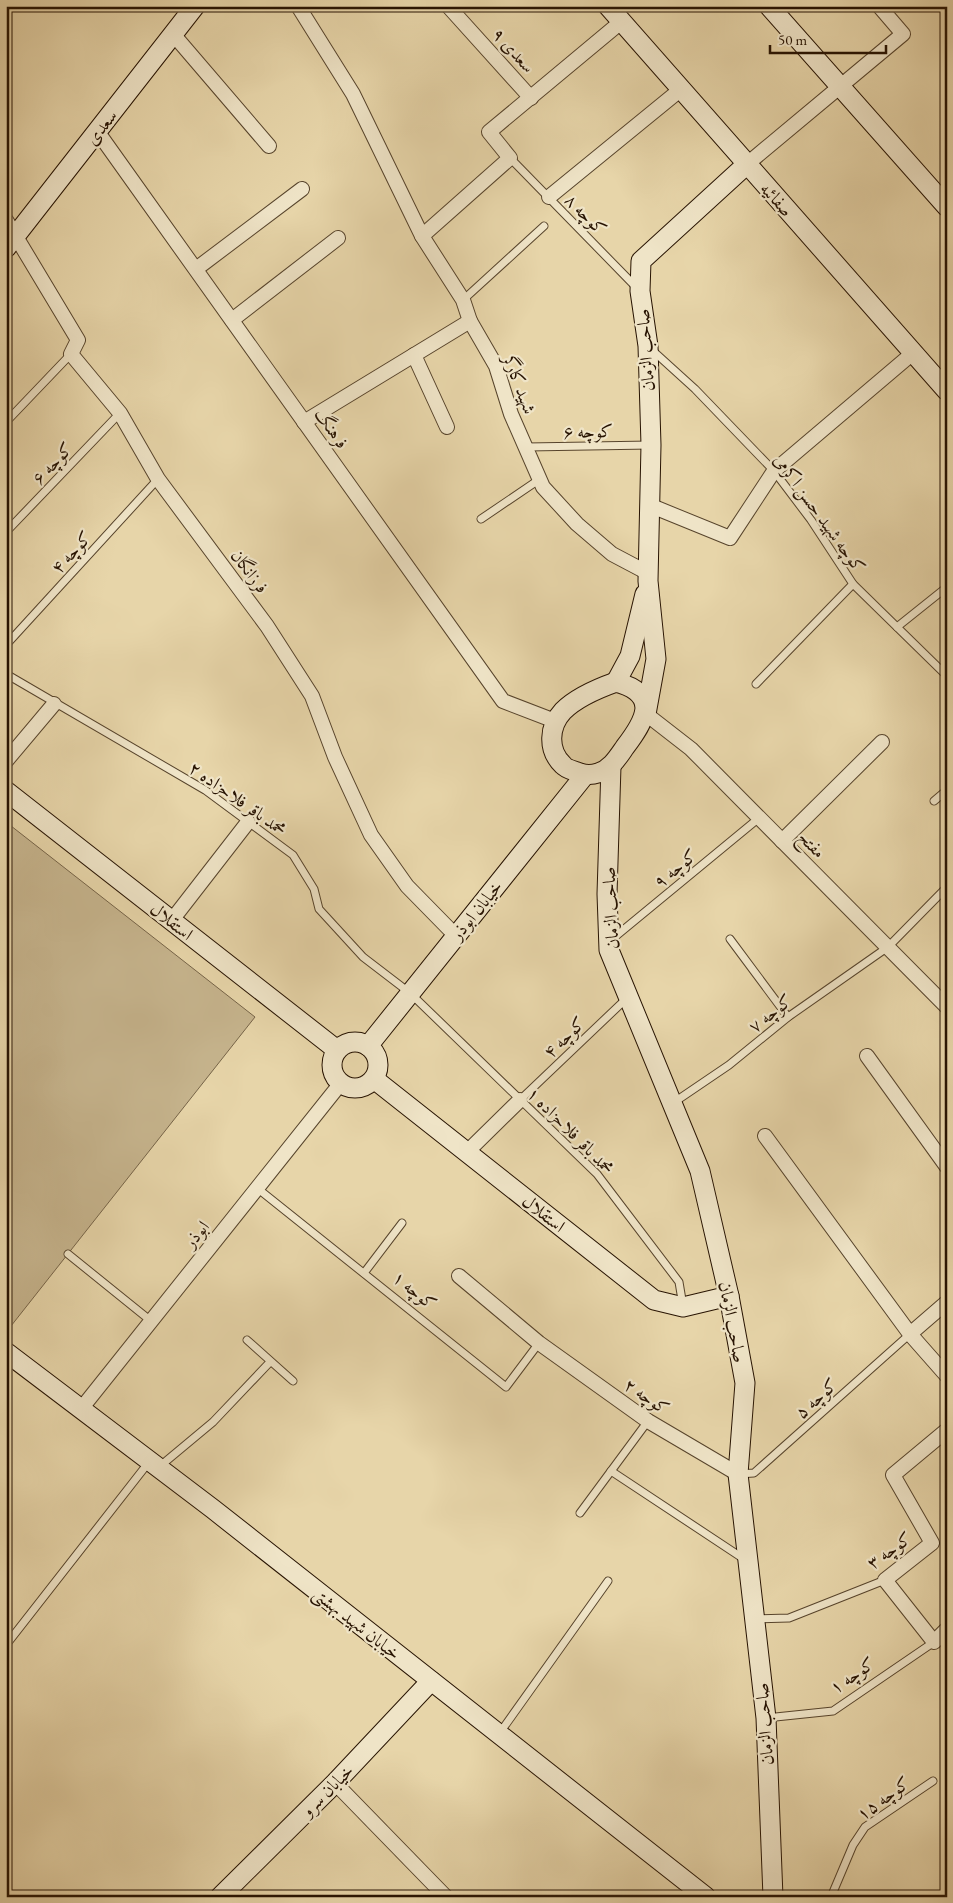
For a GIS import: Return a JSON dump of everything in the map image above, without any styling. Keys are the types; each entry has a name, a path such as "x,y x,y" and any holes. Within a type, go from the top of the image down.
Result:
{"street":[{"name":"سعدی","path":"10,234 97,131 195,6"},
{"name":"شهید کارگر","path":"298,6 353,94 422,236 463,300 470,321 496,366 511,414 543,487 584,530 612,554 648,577"},
{"name":"سعدی ۹","path":"448,6 531,98"},
{"name":"صفائیه","path":"608,6 746,165 947,391"},
{"path":"769,6 838,87 947,207"},
{"path":"746,165 903,34 878,6"},
{"path":"422,236 510,158 489,132 621,22"},
{"path":"173,34 269,146"},
{"path":"549,197 680,90"},
{"name":"فرهنگ","path":"97,131 503,701 555,721"},
{"name":"صاحب الزمان","path":"648,577 650,445 648,346 640,291 641,261 746,165"},
{"path":"196,269 302,189"},
{"path":"10,234 78,340 71,354"},
{"path":"232,320 338,238"},
{"path":"304,422 470,321"},
{"path":"649,504 730,538 774,471 913,353"},
{"name":"فرزانگان","path":"71,354 120,413 158,479 267,626 312,696 336,757 371,835 407,886 456,936"},
{"path":"414,355 447,427"},
{"path":"616,682 630,656 648,577"},
{"path":"646,714 643,698 631,686 616,682 602,687 565,709 555,721 551,745 563,766 585,775 599,773 611,766 639,729 646,714 656,659 648,577"},
{"path":"6,761 54,704"},
{"name":"مفتح","path":"646,714 691,749 947,1007"},
{"path":"782,841 882,742"},
{"name":"صاحب الزمان","path":"611,766 607,894 609,950 700,1171 729,1296 745,1383 738,1474 766,1718 773,1897"},
{"name":"خیابان ابوذر","path":"368,1046 585,775"},
{"name":"استقلال","path":"6,791 337,1050"},
{"path":"172,920 248,822"},
{"path":"350,1041 365,1043 368,1046 376,1053 379,1068 374,1079 360,1088 345,1087 334,1077 331,1062 337,1050 350,1041"},
{"path":"866,1056 947,1168"},
{"name":"استقلال","path":"374,1079 654,1300 683,1307 729,1296"},
{"name":"ابوذر","path":"81,1409 341,1083"},
{"path":"467,1152 520,1100"},
{"path":"765,1136 910,1334 947,1376"},
{"name":"کوچه ۲","path":"459,1276 539,1343 648,1421 738,1474"},
{"path":"910,1334 947,1302"},
{"name":"خیابان شهید بهشتی","path":"7,1354 154,1464 706,1897"},
{"name":"کوچه ۳","path":"885,1580 932,1543 893,1475 947,1430"},
{"path":"885,1580 934,1642"},
{"name":"کوچه ۱","path":"934,1642 947,1629"},
{"name":"خیابان سرو","path":"220,1897 335,1783 431,1682"},
{"path":"335,1783 438,1894"}],"lane":[{"name":"کوچه ۸","path":"510,158 640,291"},
{"path":"463,300 544,226"},
{"name":"کوچه شهید حسن اکرمی","path":"648,346 695,389 774,471 811,520 853,584 947,676"},
{"path":"6,422 71,354"},
{"name":"کوچه ۶","path":"6,532 120,413"},
{"name":"کوچه ۶","path":"526,447 650,445"},
{"name":"کوچه ۴","path":"6,645 158,479"},
{"path":"480,519 540,479"},
{"path":"756,684 853,584"},
{"path":"897,628 947,587"},
{"name":"محمد باقر فلاحزاده ۲","path":"6,674 54,704 205,790 293,855 314,889 319,909 363,957 410,993"},
{"path":"934,801 947,790"},
{"name":"کوچه ۹","path":"609,941 760,818"},
{"name":"کوچه ۷","path":"672,1103 730,1065 788,1017 888,947 947,887"},
{"path":"730,939 788,1017"},
{"name":"محمد باقر فلاحزاده ۱","path":"410,993 597,1174 679,1282 683,1307"},
{"name":"کوچه ۴","path":"520,1100 628,997"},
{"name":"کوچه ۱","path":"257,1188 506,1387 539,1343"},
{"path":"364,1273 402,1223"},
{"path":"68,1254 151,1321"},
{"name":"کوچه ۵","path":"738,1474 754,1473 910,1334"},
{"path":"247,1340 294,1381"},
{"path":"6,1645 154,1464 213,1422 270,1362"},
{"path":"580,1513 648,1421"},
{"path":"612,1471 747,1561"},
{"name":"کوچه ۳","path":"755,1619 789,1618 885,1580"},
{"path":"499,1734 608,1581"},
{"name":"کوچه ۱","path":"766,1718 833,1711 934,1642"},
{"name":"کوچه ۱۵","path":"831,1897 853,1845 865,1827 933,1781"}],"shaded area":[{"path":"6,822 255,1017 11,1326 6,1322"}]}
